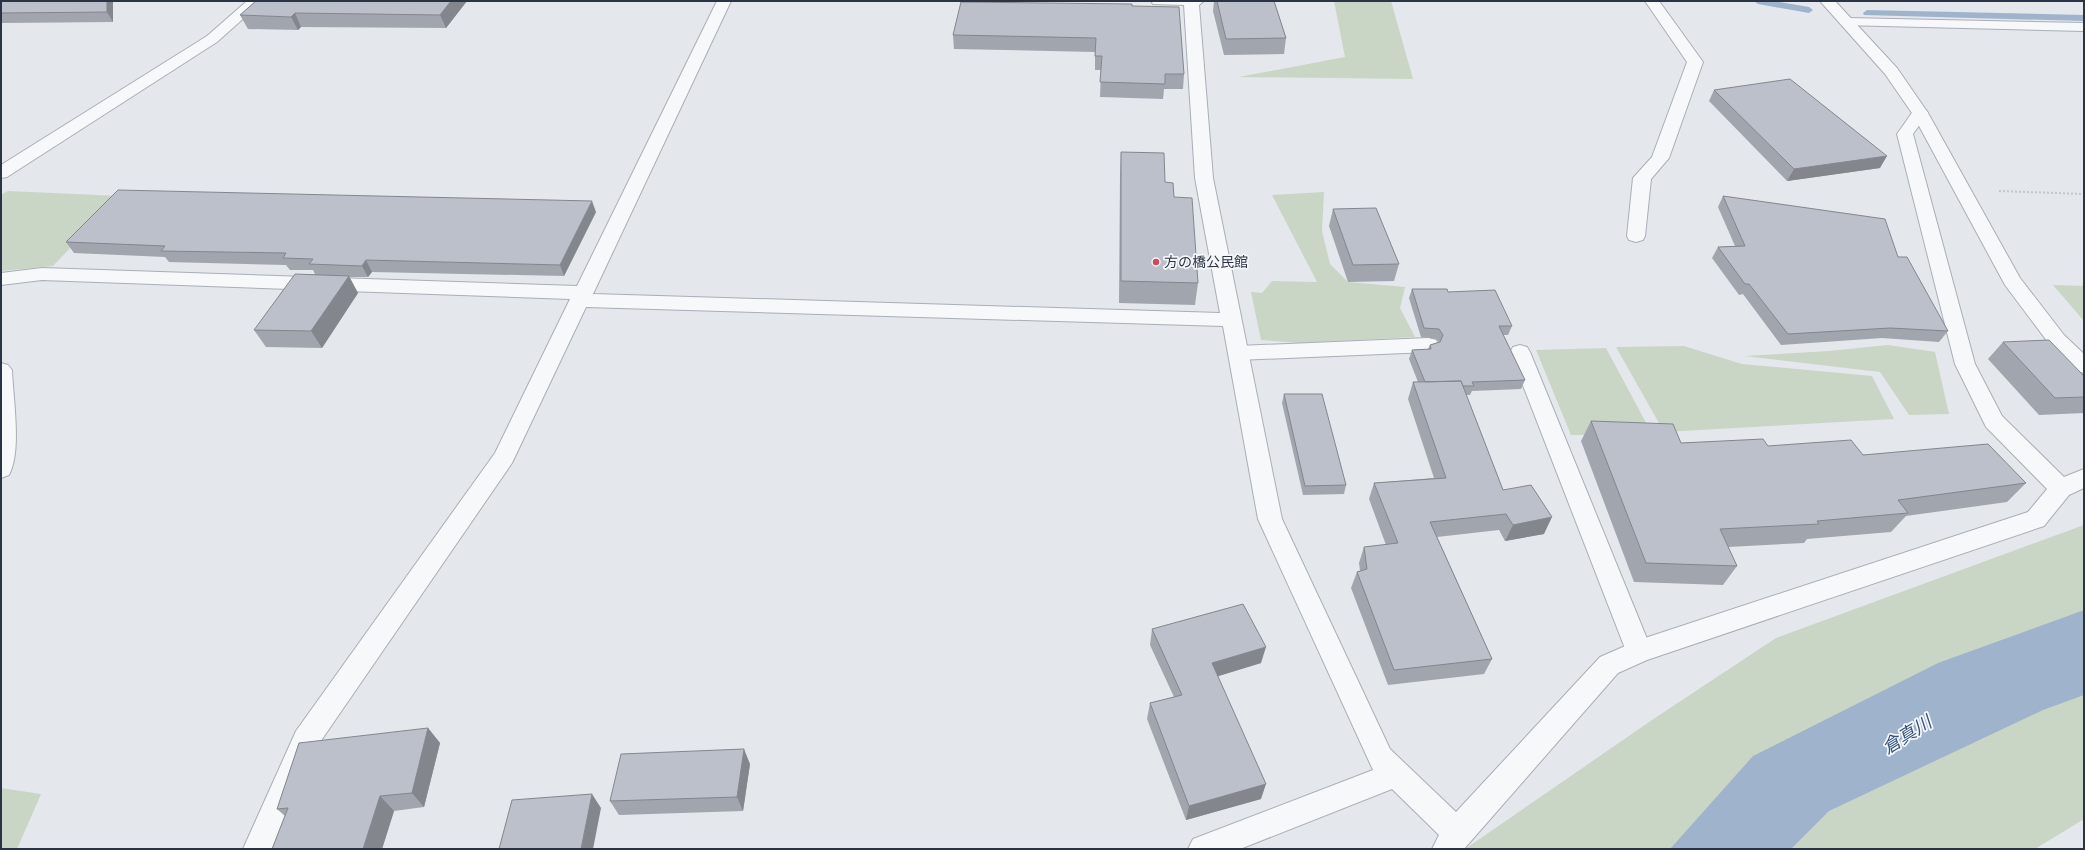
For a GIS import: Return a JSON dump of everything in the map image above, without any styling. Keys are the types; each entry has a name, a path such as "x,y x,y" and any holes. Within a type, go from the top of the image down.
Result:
{"street":[{"path":"1,173 212,39 256,1"},
{"path":"258,849 306,740 504,457 580,296 724,1"},
{"path":"1158,1 1193,1 1204,178 1270,519 1380,758 1397,774 1452,841 1609,665 1639,651 2036,519 2061,489 2084,478"},
{"path":"1636,236 1642,178 1660,158 1695,62 1652,1"},
{"path":"1827,1 1891,71 1920,112 2012,281 2057,340 2084,366"},
{"path":"1847,22 2084,27"},
{"path":"1920,112 1905,134 1966,364 1994,421 2061,489"},
{"path":"1,279 42,274 580,296 1232,320"},
{"path":"1238,353 1429,345"},
{"path":"1520,352 1639,651"},
{"path":"1,370 5,448 1,469"},
{"path":"1203,849 1397,774"}],"path":[{"path":"1962,190 2084,194"}],"green space":[{"path":"1334,1 1391,1 1413,79 1239,77 1345,57"},
{"path":"8,191 120,196 53,266 1,271 1,195"},
{"path":"1324,192 1322,231 1330,264 1348,282 1405,287 1400,308 1415,337 1301,343 1261,340 1251,292 1262,293 1272,281 1317,282 1272,195"},
{"path":"2053,285 2084,286 2084,321"},
{"path":"1888,345 1935,352 1949,414 1909,415 1880,372 1744,356 1829,351"},
{"path":"1684,346 1742,364 1872,376 1894,419 1664,432 1616,347"},
{"path":"1606,348 1652,434 1571,435 1536,350"},
{"path":"2084,525 2084,819 2035,849 1465,849 1652,720 1776,638"},
{"path":"1,788 41,794 17,849 1,849"}],"water":[{"name":"倉真川","path":"2084,610 2084,695 2043,710 1829,811 1791,849 1670,849 1753,756 1938,663"}],"building":[{"path":"1,1 107,1 107,12 1,13"},
{"path":"256,1 451,1 440,15 295,13 291,17 240,15"},
{"path":"1217,1 1274,1 1286,38 1226,39"},
{"path":"961,2 1132,4 1132,6 1179,7 1184,74 1165,74 1165,84 1100,82 1102,56 1095,56 1096,38 953,35"},
{"path":"1790,79 1887,156 1794,169 1714,90"},
{"name":"方の橋公民館","path":"1121,152 1164,153 1165,182 1173,183 1174,197 1192,198 1198,283 1121,281"},
{"path":"118,190 592,201 560,265 366,260 362,266 309,264 313,259 283,258 286,253 161,251 165,246 66,242"},
{"path":"1723,196 1885,219 1898,257 1907,257 1948,331 1890,328 1788,334 1749,284 1745,284 1718,247 1745,246"},
{"path":"1376,208 1399,264 1353,265 1333,209"},
{"path":"295,274 349,276 311,331 254,330"},
{"path":"1412,289 1447,289 1448,292 1495,290 1512,326 1499,326 1525,380 1472,382 1474,386 1463,386 1461,381 1425,382 1412,350 1431,349 1430,345 1440,342 1443,335 1439,329 1424,328"},
{"path":"2049,340 2084,376 2084,397 2055,398 2003,342"},
{"path":"1461,381 1503,490 1531,485 1552,517 1513,525 1506,514 1430,522 1492,659 1394,670 1357,572 1367,569 1364,547 1398,543 1374,483 1446,478 1413,382"},
{"path":"1284,394 1322,394 1346,485 1305,486"},
{"path":"1591,421 1673,424 1681,443 1763,439 1768,446 1851,440 1863,455 1988,444 2026,483 1898,500 1908,513 1817,521 1819,524 1720,529 1737,566 1646,563"},
{"path":"1243,604 1266,647 1212,663 1266,784 1189,806 1150,703 1182,695 1152,629"},
{"path":"428,728 412,793 380,796 363,849 272,849 288,808 277,809 299,743"},
{"path":"744,749 737,797 610,801 621,754"},
{"path":"592,794 581,849 499,849 512,800"}],"waterway":[{"path":"1758,1 1809,10"},
{"path":"1867,13 2084,18"}],"place":[{"name":"方の橋公民館","path":"1156,262"}]}
